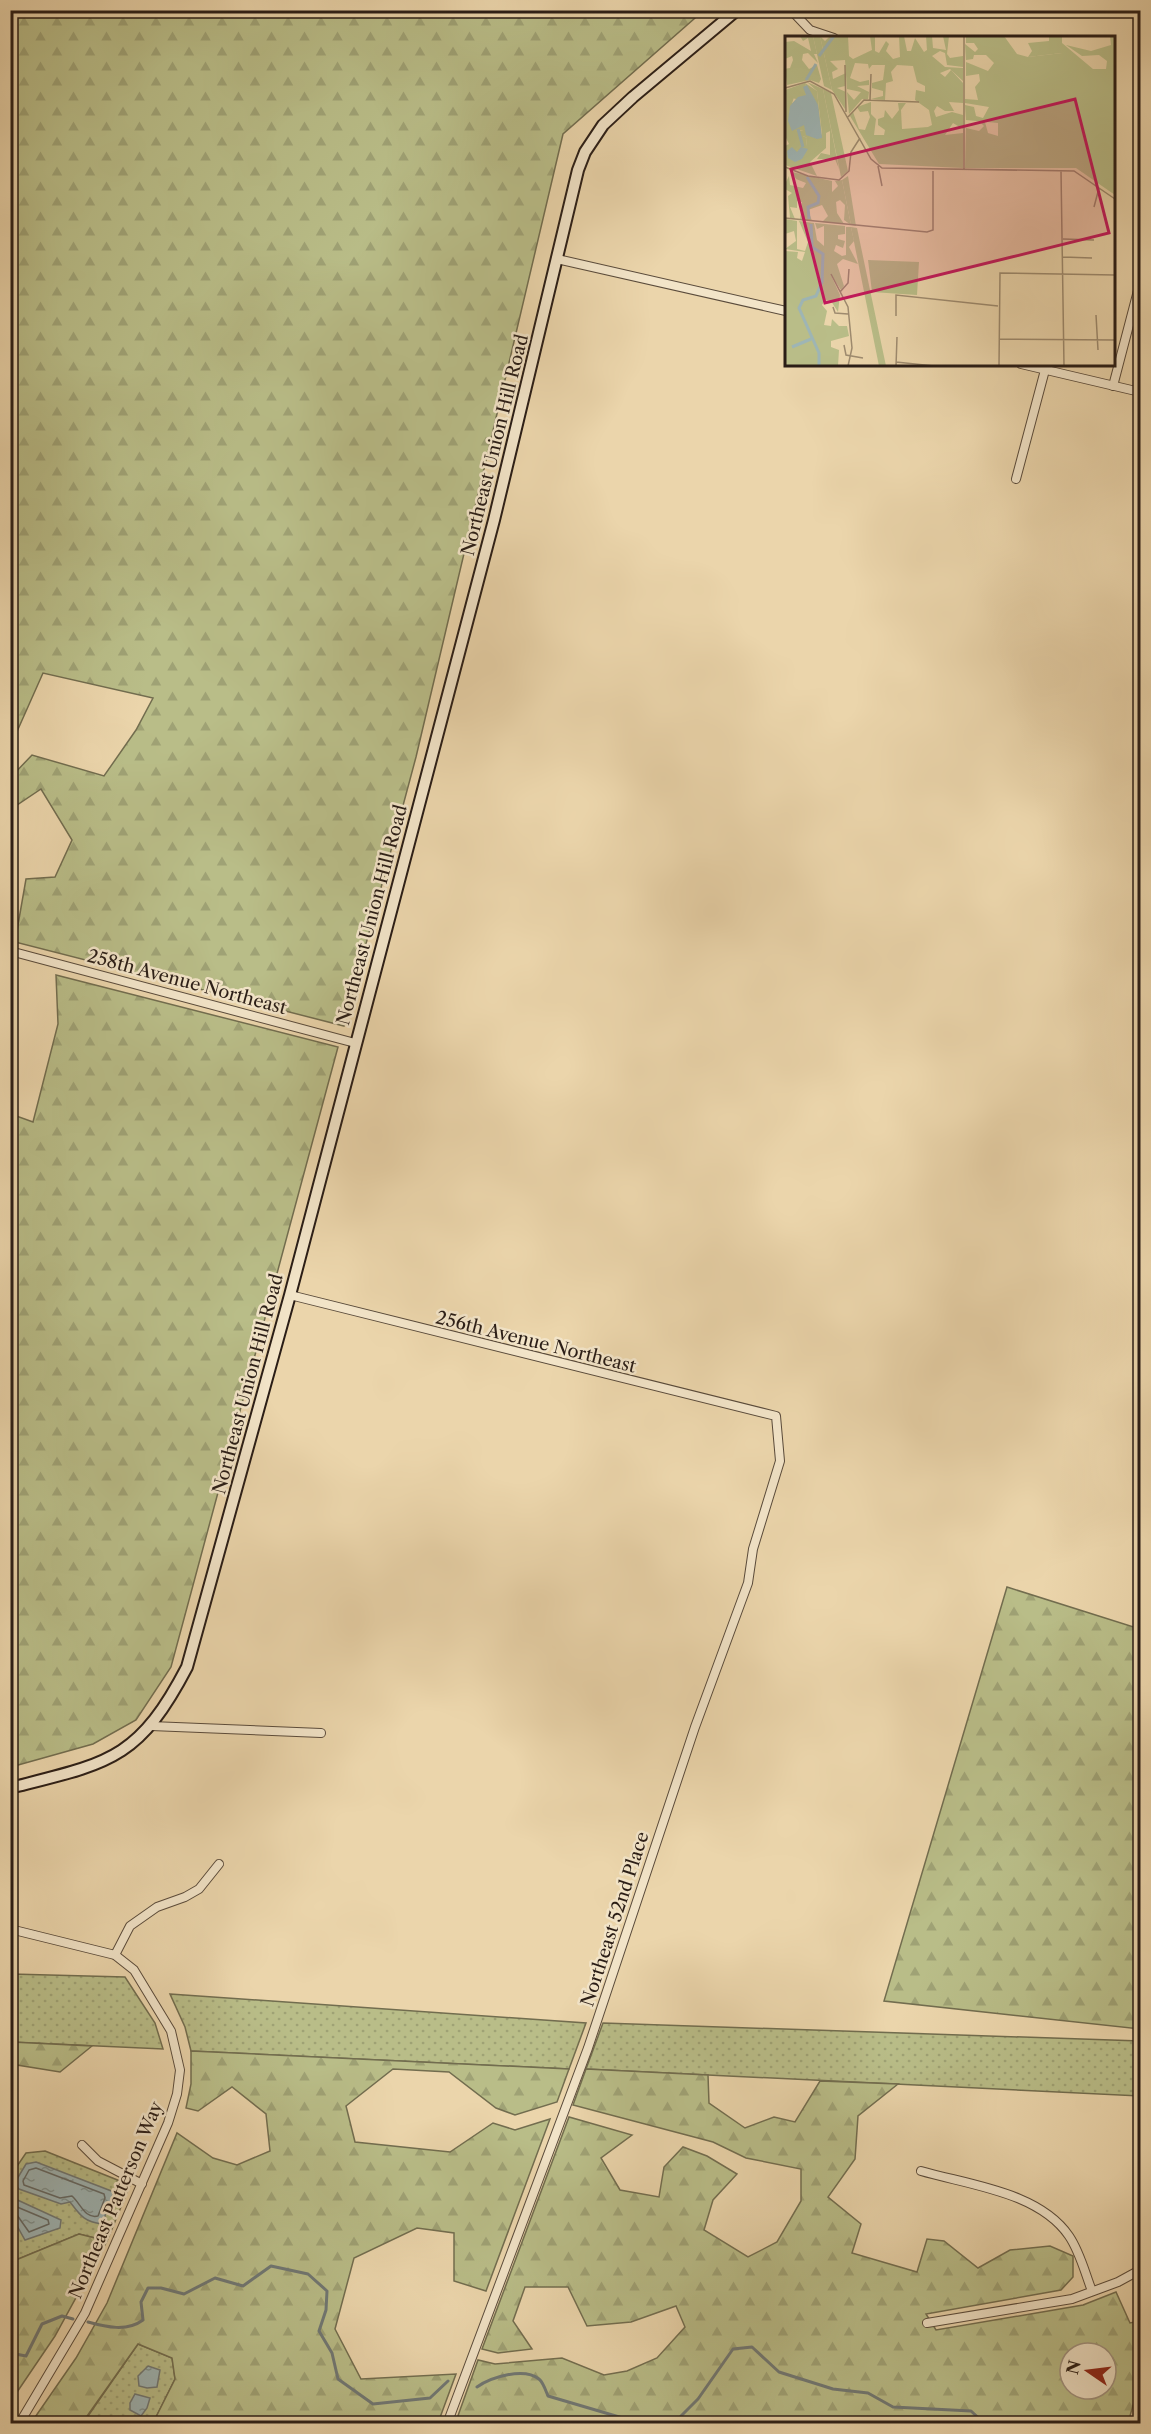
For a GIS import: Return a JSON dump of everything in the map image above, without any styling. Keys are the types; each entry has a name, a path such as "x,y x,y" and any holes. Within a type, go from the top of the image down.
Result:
{"street":[{"name":"Northeast Union Hill Road","path":"10,1788 101,1763 134,1743 151,1726 170,1701 187,1667 290,1295 494,520 578,170 603,125 736,10"},
{"path":"791,10 810,30 828,36"},
{"path":"556,259 785,310"},
{"path":"1113,386 1140,283"},
{"path":"1029,366 1140,392"},
{"path":"1016,479 1045,370"},
{"name":"258th Avenue Northeast","path":"10,951 355,1043"},
{"name":"256th Avenue Northeast","path":"290,1295 776,1416"},
{"name":"Northeast 52nd Place","path":"447,2424 588,2048 695,1727 748,1583 753,1549 780,1461 776,1416"},
{"path":"151,1726 321,1733"},
{"path":"10,1929 116,1955 130,1926 157,1906 185,1897 199,1889 219,1863"},
{"name":"Northeast Patterson Way","path":"19,2424 85,2313 172,2115 180,2070 171,2031 134,1970 116,1955"},
{"path":"82,2145 98,2161 142,2184"},
{"path":"921,2171 1011,2196 1037,2207 1069,2236 1092,2291"},
{"path":"927,2323 1072,2299 1118,2282 1140,2270"}],"green space":[{"path":"11,10 703,11 563,134 416,757 344,1026 15,942 26,879 55,877 72,840 41,789 11,809 11,777 32,755 104,776 136,730 153,698 43,673 11,745"},
{"path":"56,975 338,1047 171,1667 136,1720 93,1744 11,1767 11,1114 33,1122 58,1024"},
{"path":"1007,1587 1140,1629 1140,2029 884,2001"},
{"path":"11,1974 125,1977 155,2023 163,2049 11,2042"},
{"path":"170,1994 586,2023 569,2069 191,2051 185,2027"},
{"path":"603,2023 1140,2041 1140,2096 586,2069"},
{"path":"11,2042 92,2046 60,2072 11,2064"},
{"path":"191,2051 569,2069 557,2102 515,2115 496,2108 449,2072 393,2069 346,2106 355,2142 450,2152 493,2123 515,2130 550,2119 486,2291 454,2281 454,2233 417,2228 354,2258 335,2329 361,2379 456,2374 438,2423 305,2424 284,2418 281,2424 153,2423 175,2379 172,2358 138,2344 85,2419 79,2423 31,2423 76,2358 107,2303 177,2133 213,2158 237,2165 270,2151 266,2114 232,2087 198,2111 186,2108 191,2084"},
{"path":"586,2069 708,2075 709,2103 745,2128 774,2117 795,2122 820,2081 898,2084 858,2116 855,2159 828,2197 861,2224 852,2253 917,2272 927,2239 944,2241 978,2268 1010,2250 1050,2246 1073,2256 1073,2277 1061,2290 926,2314 936,2330 1083,2305 1116,2292 1130,2323 1140,2321 1140,2381 1128,2423 455,2424 478,2360 495,2364 562,2358 604,2375 627,2371 657,2358 685,2327 676,2306 631,2322 587,2326 568,2287 525,2287 513,2321 532,2349 498,2353 482,2349 569,2117 632,2135 601,2158 620,2190 659,2197 664,2167 683,2147 707,2156 737,2174 713,2200 704,2230 748,2257 777,2242 801,2201 801,2169 746,2158 713,2142 573,2105"},
{"path":"45,2151 130,2185 107,2241 79,2234 11,2262 11,2175 26,2153"},
{"path":"79,2234 107,2241 55,2336 11,2401 11,2262"},
{"path":"138,2344 172,2358 175,2379 153,2423 79,2424 86,2419"}],"water":[{"path":"36,2162 114,2192 102,2224 91,2222 83,2217 70,2202 61,2204 19,2189 14,2184 26,2164"},
{"path":"11,2197 61,2220 60,2228 25,2240 11,2215"},
{"path":"148,2366 160,2370 157,2387 139,2386 138,2376"},
{"path":"135,2394 150,2398 141,2416 130,2410 130,2403"}],"waterway":[{"path":"88,2322 109,2327 137,2324 143,2320 141,2302 148,2288 161,2288 184,2294 215,2278 243,2286 271,2266 308,2274 327,2291 326,2310 319,2331 332,2353 338,2379 373,2404 430,2398 448,2381"},
{"path":"10,2353 26,2356 42,2324 62,2316 73,2319"},
{"path":"673,2424 698,2399 733,2349 752,2347 779,2372 833,2389 868,2393 893,2407 971,2411 985,2424"},
{"path":"477,2387 490,2380 508,2375 533,2375 540,2380 548,2396 643,2424"}]}
